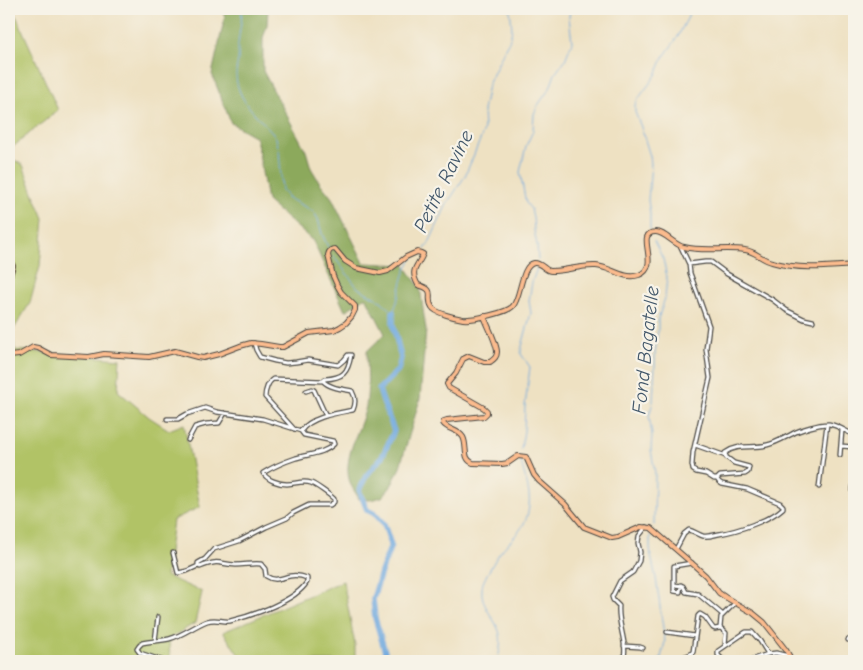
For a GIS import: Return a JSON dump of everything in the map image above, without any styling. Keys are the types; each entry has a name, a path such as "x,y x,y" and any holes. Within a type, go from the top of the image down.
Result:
{"main road":[{"path":"9,356 19,355 33,347 51,355 89,357 104,354 149,357 175,351 203,358 254,343 283,347 309,333 334,330 346,323 355,310 354,306 341,292 333,276 328,255 332,249 336,249 345,261 356,268 380,273 388,270 406,256 417,252 423,254 416,266 414,276 418,285 425,286 428,290 432,308 463,319 509,310 513,307 525,273 533,263 538,263 549,271 598,266 622,275 633,276 644,272 649,266 646,242 651,232 660,232 681,247 752,251 771,262 799,267 854,265"},
{"path":"9,261 13,266 9,278"},
{"path":"484,316 496,347 495,359 490,362 484,362 469,356 465,357 447,386 487,410 484,416 447,420 443,423 445,427 458,432 463,438 467,460 473,463 502,464 508,463 518,456 526,457 534,475 539,481 589,530 612,538 636,529 652,528 706,576 719,593 753,612 764,622 786,650 792,661"}],"street":[{"path":"676,549 684,534 689,530 708,537 735,531 783,508 776,501 747,490 722,484 717,479 693,470 692,460 710,378 706,349 709,326 690,273 689,264 681,247"},
{"path":"689,264 711,262 726,274 786,310 804,319 813,321"},
{"path":"254,343 260,357 286,363 308,360 338,365 348,355 352,356 346,371 336,379 273,379 269,383 265,394 266,397 295,430"},
{"path":"301,432 306,425 326,416 353,410 356,399 352,391 330,386 324,383 323,380"},
{"path":"306,391 314,390 326,416"},
{"path":"167,419 178,419 205,408 263,420 301,432 304,435 333,441 334,444 313,454 292,459 263,473 268,479 283,484 312,483 334,499 332,504 309,505 239,541 218,547 205,559 198,562 198,566"},
{"path":"188,440 195,427 219,423 226,413"},
{"path":"726,456 725,453 737,448 764,446 799,430 827,424 854,435"},
{"path":"818,487 827,424"},
{"path":"840,455 842,430"},
{"path":"695,445 726,456 734,462 749,467 748,472 745,474 720,476 717,479"},
{"path":"841,446 854,448"},
{"path":"854,483 854,496"},
{"path":"623,661 625,657 623,634 618,614 619,606 612,597 620,581 634,572 639,561 639,536 646,527"},
{"path":"164,661 140,653 138,650 139,646 142,643 169,639 206,622 214,620 227,621 275,605 286,600 305,586 307,582 307,578 292,575 278,580 271,579 266,576 261,564 236,565 212,562 178,573 173,553"},
{"path":"692,564 674,566 674,585 683,586 686,592 698,594 723,615"},
{"path":"720,628 721,617 735,603"},
{"path":"673,661 674,658 691,654 694,649 697,620 700,614 705,617 713,628 720,628 726,632 725,646"},
{"path":"155,641 158,617"},
{"path":"667,632 695,636"},
{"path":"722,661 717,653 718,651 746,632 755,634 768,654"},
{"path":"848,640 854,638"},
{"path":"624,646 643,648"},
{"path":"747,661 776,653 789,656"}],"green space":[{"path":"9,9 13,9 58,110 9,150"},
{"path":"220,9 268,9 267,25 263,38 263,71 306,151 311,168 332,198 364,263 404,264 420,288 426,330 420,399 399,470 390,488 382,497 370,500 359,499 351,485 348,465 352,445 366,406 368,385 367,351 385,334 366,297 345,311 313,241 267,201 256,137 231,123 212,74 225,16"},
{"path":"9,157 23,165 44,218 40,266 30,303 12,332 15,350 120,359 118,391 149,417 169,430 184,424 200,507 173,520 166,576 202,592 195,623 169,639 170,661 9,661"},
{"path":"343,581 355,645 355,661 243,661 223,632"}],"waterway":[{"path":"242,9 236,75 240,93 249,107 276,138 279,150 282,190 288,198 315,214 328,247"},
{"name":"Petite Ravine","path":"425,249 447,204 465,176 483,133 483,111 488,85 511,37 510,9"},
{"path":"538,260 533,217 531,209 526,203 520,172 526,146 533,131 534,114 550,88 555,74 565,60 572,42 570,9"},
{"name":"Fond Bagatelle","path":"650,229 648,200 651,164 635,112 635,105 656,75 663,58 677,38 688,17 689,9"},
{"path":"9,217 12,227 9,255"},
{"name":"Fond Bagatelle","path":"654,241 663,259 667,277 665,298 658,319 653,402 649,416 652,435 651,450 655,473 654,525"},
{"path":"334,257 358,288 381,301 393,312 406,268 415,256"},
{"path":"521,449 530,367 521,354 521,350 531,313 529,301 532,282 537,268"},
{"path":"385,661 386,655 375,618 373,599 391,545 384,524 375,514 367,510 359,490 366,476 382,457 394,431 379,389 398,370 401,358 393,324 393,312"},
{"path":"497,661 500,634 483,600 482,586 497,557 518,533 528,514 529,495 521,461"},
{"name":"Fond Bagatelle","path":"650,536 651,556 665,642 660,661"}]}
